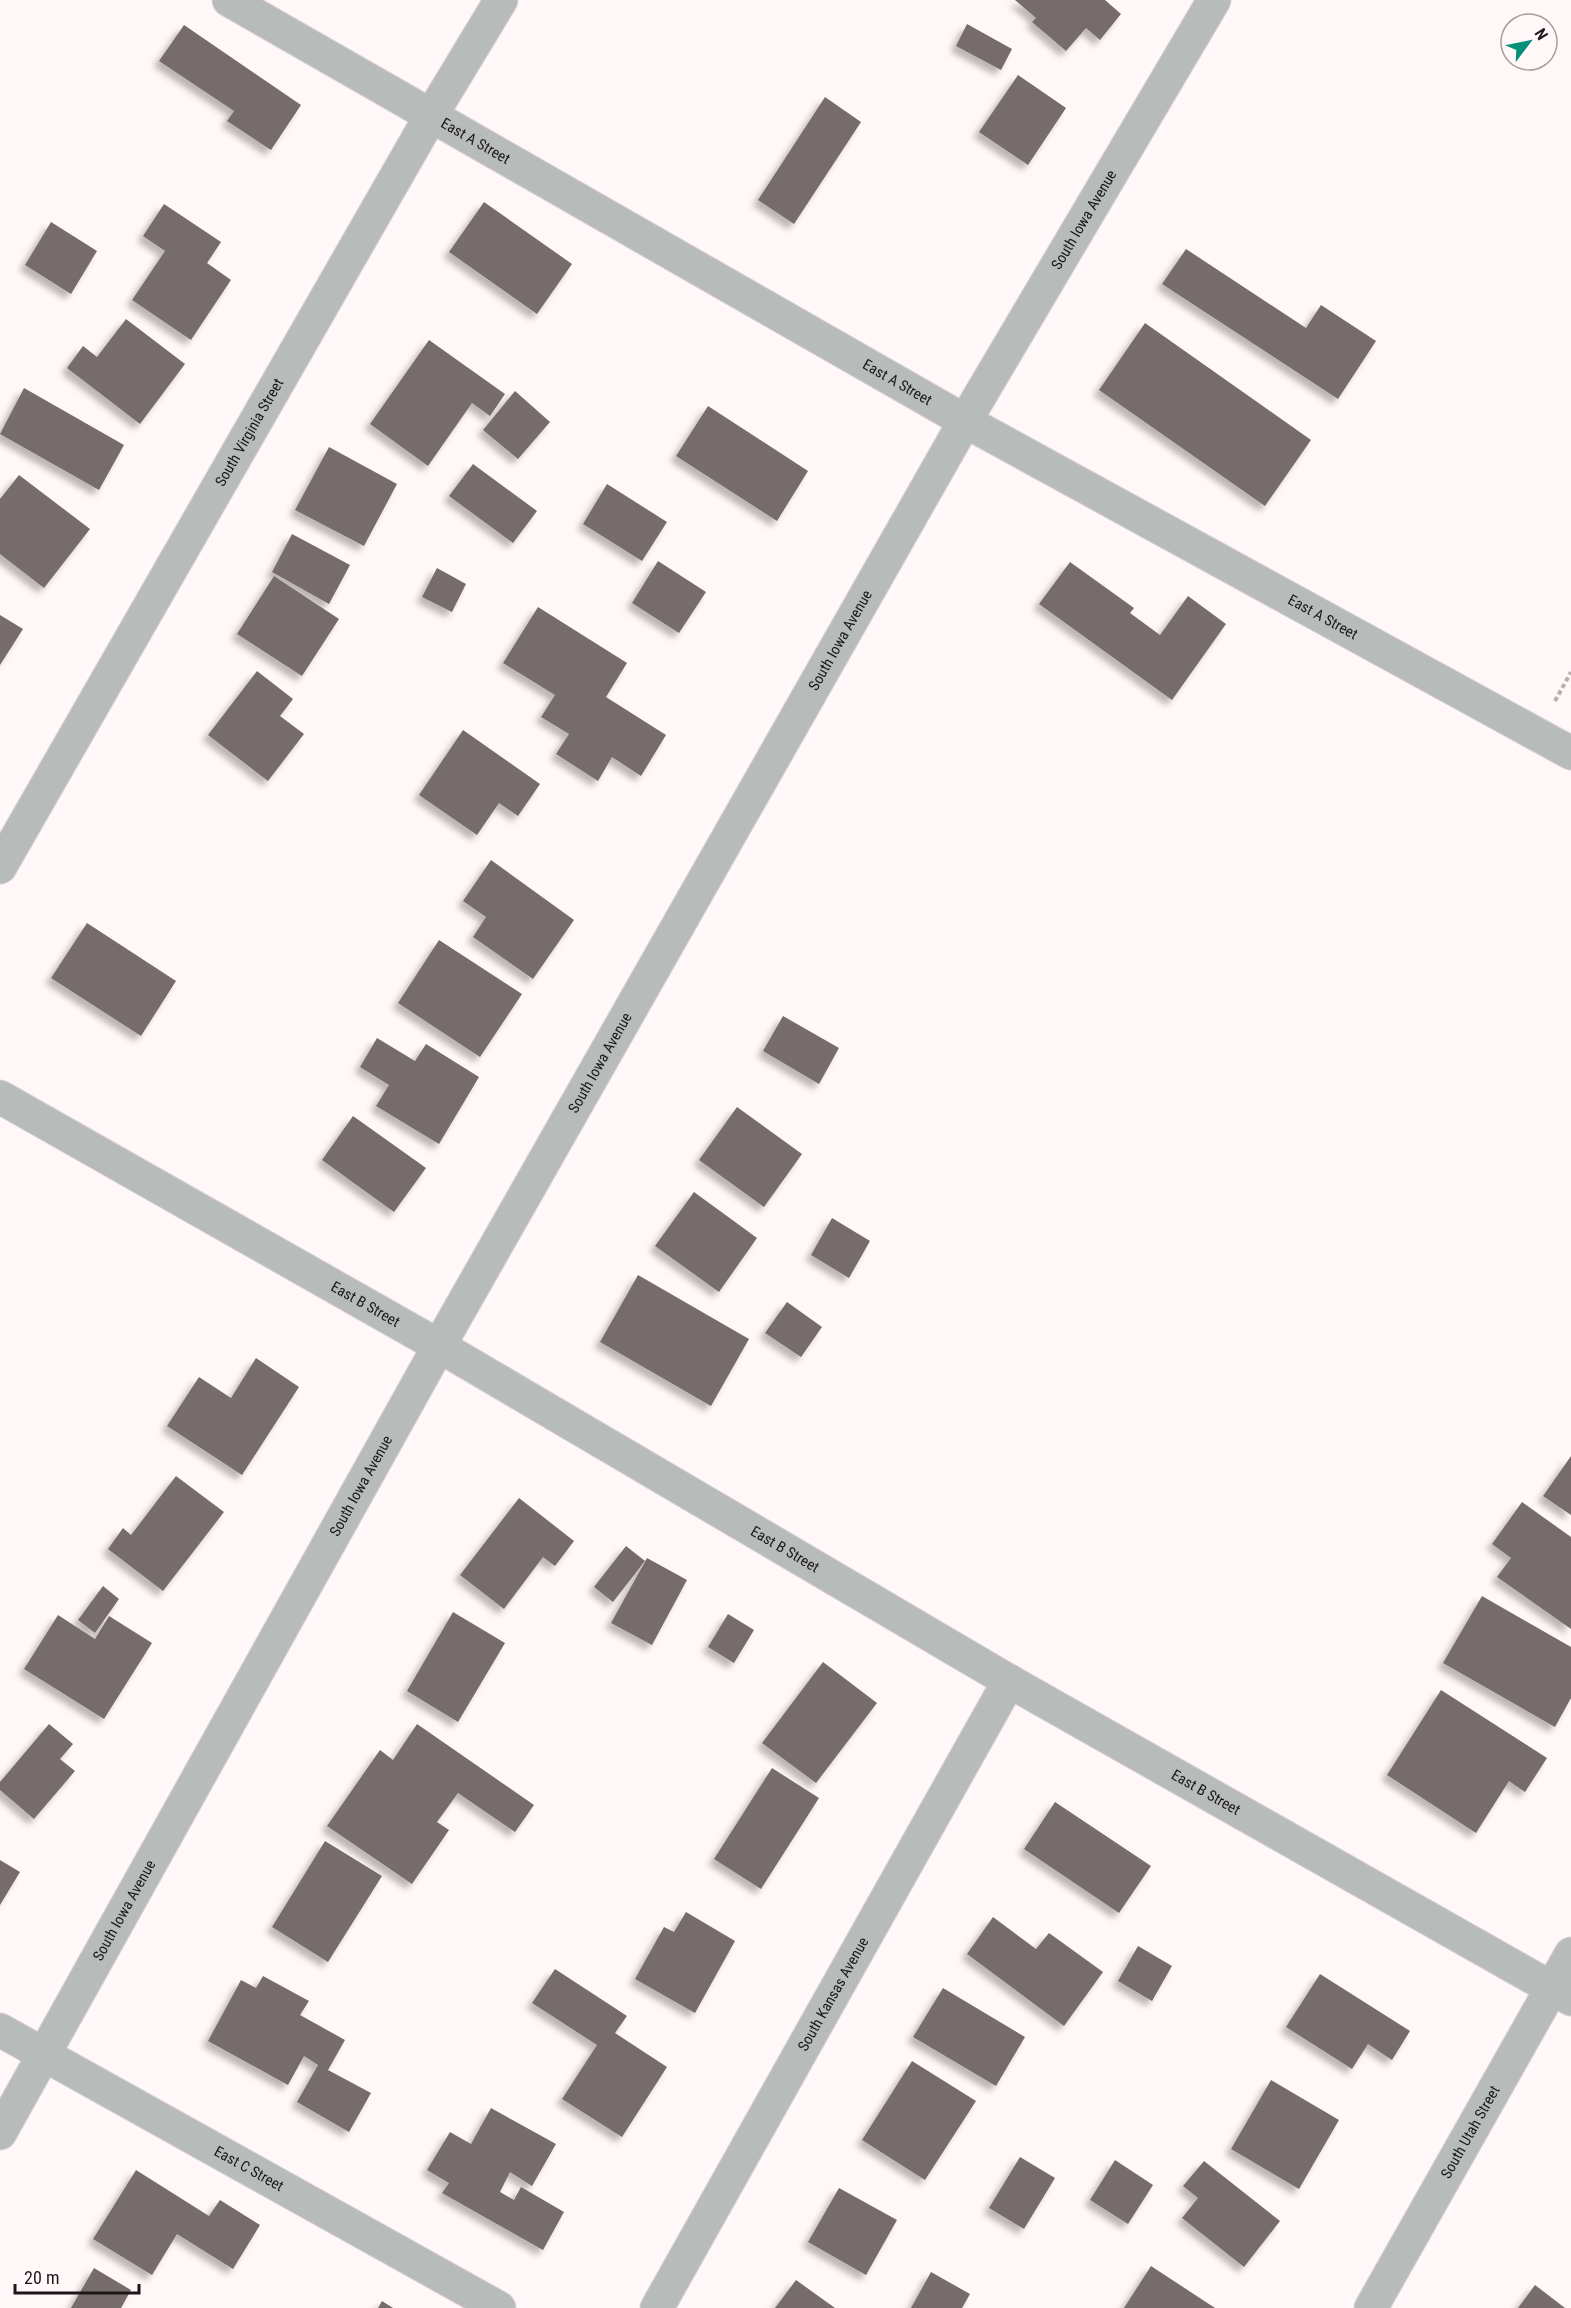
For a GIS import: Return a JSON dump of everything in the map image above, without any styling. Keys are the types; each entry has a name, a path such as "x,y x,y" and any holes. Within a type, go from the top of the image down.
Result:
{"street":[{"name":"East A Street","path":"229,0 432,114 965,421 1571,753"},
{"name":"South Virginia Street","path":"0,867 432,114 501,0"},
{"name":"South Iowa Avenue","path":"0,2133 439,1346 965,421 1214,0"},
{"name":"East B Street","path":"0,1097 439,1346 1009,1681 1561,1994"},
{"name":"South Kansas Avenue","path":"657,2308 1009,1681"},
{"name":"South Utah Street","path":"1371,2308 1561,1994 1571,1954"},
{"name":"East C Street","path":"0,2030 500,2308"}],"building":[{"path":"1015,0 1105,0 1121,14 1100,40 1086,28 1066,51 1032,22 1036,18"},
{"path":"967,24 1012,49 1001,70 956,46"},
{"path":"184,25 301,105 271,150 227,121 234,111 159,61"},
{"path":"1018,75 1066,108 1028,165 979,132"},
{"path":"825,97 861,122 794,224 758,200"},
{"path":"484,202 572,264 537,314 449,252"},
{"path":"164,204 221,242 207,263 231,280 191,340 132,300 165,251 143,236"},
{"path":"51,222 97,251 71,294 25,265"},
{"path":"1186,249 1306,328 1321,305 1376,341 1338,399 1162,284"},
{"path":"126,319 185,364 140,424 67,368 83,346 97,357"},
{"path":"1145,323 1311,440 1265,506 1099,390"},
{"path":"429,340 505,394 490,416 472,403 428,466 370,424"},
{"path":"24,388 124,445 99,490 0,434"},
{"path":"515,391 550,422 518,459 483,430"},
{"path":"708,406 808,471 777,521 676,456"},
{"path":"329,447 397,484 364,546 295,510"},
{"path":"473,464 537,511 513,543 449,496"},
{"path":"19,475 90,529 44,588 0,554 0,499"},
{"path":"607,484 667,522 642,561 583,524"},
{"path":"292,534 350,565 329,604 272,572"},
{"path":"658,561 706,592 679,633 632,603"},
{"path":"1070,562 1134,608 1130,613 1160,635 1188,596 1226,624 1172,700 1039,604"},
{"path":"437,568 466,584 452,612 422,597"},
{"path":"274,576 339,619 302,676 237,634"},
{"path":"538,607 627,663 606,697 666,735 641,776 612,757 598,781 556,754 569,734 541,717 555,695 503,663"},
{"path":"0,615 23,629 0,665"},
{"path":"257,671 293,699 280,716 304,734 268,781 208,735"},
{"path":"463,730 540,784 518,816 499,803 477,835 419,795"},
{"path":"491,860 574,920 533,979 473,937 486,917 463,901"},
{"path":"87,923 176,981 141,1036 51,978"},
{"path":"439,940 522,994 480,1057 398,1003"},
{"path":"783,1016 839,1048 819,1084 763,1051"},
{"path":"377,1038 415,1061 426,1044 479,1077 439,1144 376,1106 389,1085 360,1067"},
{"path":"737,1107 802,1154 764,1207 699,1160"},
{"path":"353,1116 426,1168 394,1212 322,1160"},
{"path":"694,1192 757,1238 719,1292 655,1246"},
{"path":"832,1218 870,1241 849,1278 811,1255"},
{"path":"638,1275 749,1339 711,1406 600,1342"},
{"path":"787,1302 822,1327 801,1357 765,1333"},
{"path":"256,1358 299,1387 242,1475 167,1426 199,1377 231,1398"},
{"path":"1571,1456 1571,1515 1543,1496"},
{"path":"176,1476 224,1512 163,1591 108,1549 123,1528 131,1535"},
{"path":"519,1498 574,1541 555,1566 543,1557 504,1609 460,1575"},
{"path":"1522,1502 1571,1537 1571,1629 1497,1577 1511,1558 1492,1544"},
{"path":"626,1546 645,1561 613,1602 594,1587"},
{"path":"647,1558 687,1580 652,1645 611,1623"},
{"path":"103,1586 119,1599 95,1633 78,1620"},
{"path":"1482,1596 1571,1647 1571,1698 1555,1727 1443,1663"},
{"path":"453,1612 505,1643 458,1722 407,1691"},
{"path":"728,1614 754,1630 734,1663 708,1647"},
{"path":"58,1615 95,1639 109,1616 152,1643 104,1719 24,1669"},
{"path":"823,1662 877,1703 816,1783 762,1743"},
{"path":"1441,1690 1547,1758 1525,1792 1509,1781 1476,1833 1387,1775"},
{"path":"49,1724 73,1744 60,1759 75,1771 34,1819 0,1790 0,1782"},
{"path":"417,1724 534,1805 515,1832 458,1793 437,1822 449,1830 412,1884 327,1826 380,1750 393,1760"},
{"path":"772,1768 819,1798 761,1889 714,1859"},
{"path":"1055,1802 1151,1866 1119,1913 1024,1849"},
{"path":"325,1841 382,1876 328,1962 272,1927"},
{"path":"0,1860 20,1872 0,1905"},
{"path":"686,1912 735,1941 695,2013 635,1979 664,1927 674,1932"},
{"path":"993,1917 1036,1949 1049,1933 1103,1972 1064,2026 967,1954"},
{"path":"1138,1946 1172,1966 1152,2001 1118,1981"},
{"path":"555,1969 627,2016 615,2033 667,2067 622,2137 562,2099 597,2045 532,2003"},
{"path":"1320,1974 1410,2031 1392,2060 1368,2044 1352,2069 1286,2027"},
{"path":"263,1976 309,2001 300,2015 345,2040 328,2070 371,2093 349,2132 297,2102 318,2065 304,2056 288,2085 208,2041 241,1980 256,1988"},
{"path":"943,1988 1025,2037 996,2086 913,2037"},
{"path":"912,2061 976,2101 925,2180 862,2140"},
{"path":"1271,2080 1339,2120 1299,2189 1231,2149"},
{"path":"491,2108 556,2144 532,2186 510,2172 500,2192 514,2200 521,2187 564,2212 543,2250 442,2193 449,2183 427,2170 450,2132 471,2144"},
{"path":"1020,2157 1055,2178 1024,2229 989,2208"},
{"path":"1115,2160 1153,2185 1128,2224 1090,2200"},
{"path":"1204,2161 1280,2221 1244,2267 1182,2218 1198,2198 1183,2186"},
{"path":"136,2170 209,2216 220,2200 260,2225 233,2269 177,2234 152,2275 93,2239"},
{"path":"839,2188 897,2220 866,2275 808,2242"},
{"path":"1151,2266 1215,2308 1124,2308"},
{"path":"94,2268 131,2290 121,2308 71,2308"},
{"path":"931,2272 970,2294 962,2308 911,2308"},
{"path":"796,2280 835,2308 775,2308"},
{"path":"1535,2285 1565,2308 1518,2308"},
{"path":"382,2301 393,2308 378,2308"}]}
